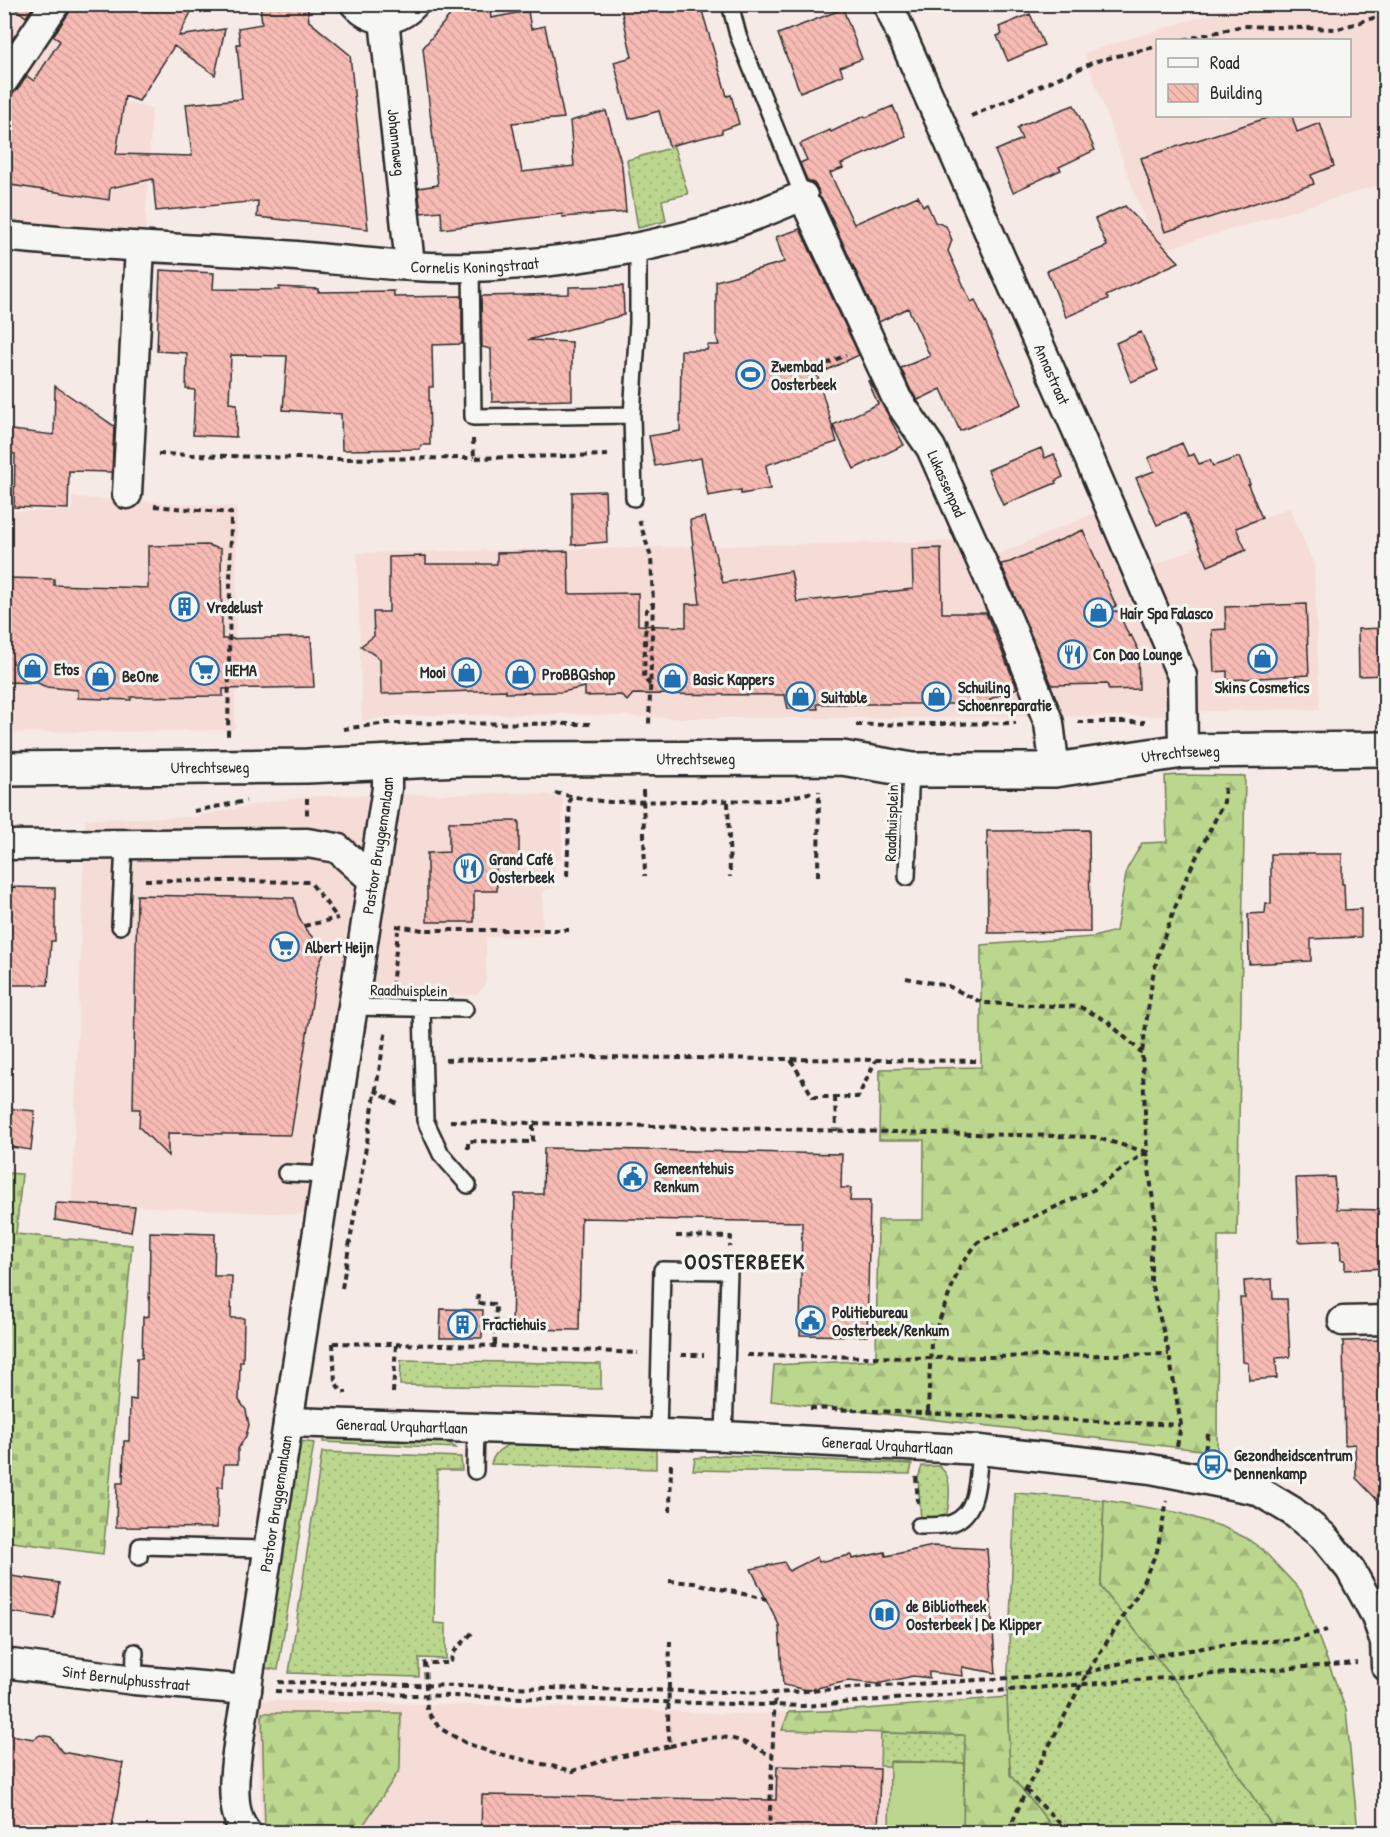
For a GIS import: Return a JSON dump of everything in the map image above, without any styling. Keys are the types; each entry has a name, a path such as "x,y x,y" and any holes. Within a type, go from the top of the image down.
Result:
{"main road":[{"name":"Utrechtseweg","path":"4,769 307,766 460,759 842,758 912,770 1055,770 1184,751 1386,749"}],"street":[{"path":"4,80 55,4"},
{"path":"355,4 363,13 373,18 384,19 396,18 407,12 414,4"},
{"name":"Annastraat","path":"888,4 1080,437 1182,676 1184,751"},
{"name":"Johannaweg","path":"384,19 410,265"},
{"name":"Cornelis Koningstraat","path":"4,236 65,243 471,267 560,260 638,248 806,202"},
{"name":"Lukassenpad","path":"806,202 897,399 931,448 1010,623 1049,723 1055,770"},
{"path":"127,486 140,247"},
{"name":"Pastoor Bruggemanlaan","path":"244,1832 234,1806 234,1781 387,788 387,763"},
{"path":"4,845 307,843 337,848 373,880"},
{"path":"1343,1322 1386,1320"},
{"name":"Generaal Urquhartlaan","path":"288,1422 724,1436 980,1450 1173,1473 1257,1490 1292,1511 1323,1536 1350,1569 1376,1616 1385,1652"},
{"name":"Sint Bernulphusstraat","path":"4,1663 134,1666 247,1685"}],"lane":[{"name":"Lukassenpad","path":"730,4 742,46 806,202"},
{"path":"634,498 632,415 638,323 638,248"},
{"path":"471,267 473,417 632,415"},
{"name":"Raadhuisplein","path":"907,877 909,789 912,770"},
{"path":"120,926 124,845"},
{"name":"Raadhuisplein","path":"353,1007 465,1009"},
{"path":"422,1007 425,1120 441,1154 468,1185"},
{"path":"286,1173 327,1175"},
{"path":"665,1434 662,1270 729,1271 724,1436"},
{"path":"475,1471 476,1427"},
{"path":"919,1526 950,1524 965,1517 974,1503 980,1450"},
{"path":"139,1557 140,1545 268,1549"}],"path":[{"path":"1187,39 1243,26 1338,30 1386,14"},
{"path":"943,128 1097,61 1156,46"},
{"path":"473,417 474,458"},
{"path":"151,454 334,459 622,455"},
{"path":"127,486 152,506 231,513 228,738"},
{"path":"634,498 651,557 653,603 649,724"},
{"path":"981,724 982,731"},
{"path":"1012,1833 1013,1821 1026,1790 1087,1673 1137,1595 1157,1551 1173,1473 1181,1425 1170,1354 1151,1283 1150,1251 1155,1218 1147,1152 1142,1053 1153,975 1160,948 1187,876 1224,802 1225,781"},
{"path":"642,787 645,876"},
{"path":"818,876 819,791"},
{"path":"567,876 570,796"},
{"path":"728,802 730,877"},
{"path":"123,879 310,882 337,918"},
{"path":"366,922 423,930 569,930"},
{"path":"341,1297 390,1006 398,926"},
{"path":"906,978 948,986 983,1002 1080,1007 1107,1021 1142,1053"},
{"path":"423,1060 588,1057 979,1060"},
{"path":"791,1059 813,1097 858,1097 876,1060"},
{"path":"341,1087 376,1090 425,1120 1094,1137 1147,1152"},
{"path":"835,1097 836,1131"},
{"path":"468,1141 533,1142 533,1124"},
{"path":"928,1412 931,1342 960,1266 978,1242 1093,1190 1147,1152"},
{"path":"676,1236 731,1237"},
{"path":"478,1294 477,1303 496,1304 495,1346"},
{"path":"335,1332 333,1344 335,1382 342,1392 352,1392"},
{"path":"393,1393 396,1344"},
{"path":"383,1393 404,1394"},
{"path":"809,1408 1181,1425"},
{"path":"1205,1452 1209,1430"},
{"path":"665,1434 670,1512"},
{"path":"669,1581 694,1583 766,1599"},
{"path":"247,1685 288,1683 775,1693 1087,1673 1135,1659 1222,1645 1295,1639 1328,1630"},
{"path":"472,1633 452,1654 451,1663 425,1663 428,1710 433,1720 441,1729 466,1743 490,1752 573,1771 604,1760 703,1739 727,1737 773,1756"},
{"path":"670,1641 668,1703 670,1746"},
{"path":"247,1685 426,1695 803,1706 1082,1683 1340,1666 1385,1652"},
{"path":"769,1833 775,1693"},
{"path":"1026,1790 1069,1833"}],"shaded area":[{"path":"4,5 179,5 120,100 152,109 145,235 5,221"},
{"path":"1240,5 1385,5 1385,183 1156,252 1084,53"},
{"path":"72,497 237,507 235,730 5,733 4,511 72,511"},
{"path":"1121,502 1150,567 1290,507 1314,565 1320,709 1212,711 1163,716 671,718 571,714 395,716 362,721 357,553 963,541 975,564"},
{"path":"547,794 563,798 562,860 555,861 555,888 543,891 542,936 486,937 486,980 483,988 477,994 466,996 345,993 310,1215 72,1203 85,819 193,817 279,800 316,796"},
{"path":"256,1700 609,1708 731,1714 855,1711 974,1701 975,1832 262,1832"}],"green space":[{"path":"674,147 688,194 662,200 666,221 638,228 627,160"},
{"path":"1165,776 1245,776 1237,1236 1218,1236 1217,1452 771,1401 774,1365 876,1360 878,1220 923,1220 924,1140 879,1140 880,1069 981,1067 981,945 1093,937 1116,931 1127,869 1142,843 1167,842"},
{"path":"5,1173 22,1174 16,1234 132,1245 103,1554 5,1541"},
{"path":"401,1360 601,1364 601,1389 400,1385"},
{"path":"324,1436 446,1441 456,1448 323,1442"},
{"path":"300,1441 314,1443 278,1670 264,1668"},
{"path":"510,1444 656,1450 656,1469 491,1464 498,1452"},
{"path":"322,1452 461,1457 462,1470 437,1470 434,1623 446,1624 446,1659 419,1658 419,1677 289,1673"},
{"path":"724,1455 912,1464 910,1474 693,1470 695,1458"},
{"path":"922,1466 939,1466 946,1474 949,1497 948,1510 944,1519 921,1521 918,1478"},
{"path":"1015,1493 1104,1500 1101,1587 1187,1696 1276,1832 1057,1832 1010,1775 1007,1697"},
{"path":"1104,1500 1180,1513 1223,1527 1246,1538 1263,1550 1301,1591 1346,1710 1358,1832 1276,1832 1187,1696 1101,1587"},
{"path":"1007,1697 1010,1775 1057,1832 963,1832 965,1735 782,1730 789,1712 854,1710"},
{"path":"262,1713 401,1713 400,1769 359,1832 265,1831"},
{"path":"881,1733 966,1735 964,1763 891,1761 890,1766 880,1766"},
{"path":"890,1762 964,1763 963,1832 889,1832"}],"building":[{"path":"9,4 35,4 26,17"},
{"path":"71,4 195,4 179,36 225,29 215,75 174,46 139,101 125,96 116,154 192,156 186,104 242,99 237,44 240,44 238,28 262,24 260,4 307,4 309,21 350,55 368,229 257,217 258,201 156,211 153,179 110,188 109,200 4,184 4,96 17,90 27,76 34,81 60,41 53,36 69,13"},
{"path":"459,4 489,4 491,18 528,11 531,29 545,26 564,118 512,123 522,172 574,166 570,121 606,111 622,166 626,212 563,217 562,214 442,229 441,211 421,213 418,188 438,185 423,48"},
{"path":"620,4 700,4 727,96 731,95 739,124 722,130 722,133 669,146 659,111 629,119 614,62 632,57"},
{"path":"843,9 862,59 840,67 843,75 800,92 778,34"},
{"path":"1030,14 1044,45 1008,61 997,36 1002,34 999,27"},
{"path":"1074,105 1095,150 1059,167 1061,170 1013,192 995,151 1022,139 1017,128 1022,125"},
{"path":"893,106 906,136 841,164 843,168 830,173 854,224 918,196 923,206 927,204 935,222 946,226 952,240 948,251 971,302 975,300 1022,404 960,431 941,389 918,400 911,391 901,368 930,356 908,308 879,322 824,202 819,196 818,189 814,183 807,180 800,163 807,160 800,144"},
{"path":"1270,117 1292,117 1297,132 1320,123 1334,166 1311,175 1314,184 1165,232 1141,158"},
{"path":"1125,206 1179,262 1106,296 1108,299 1066,317 1047,271 1107,246 1095,219"},
{"path":"800,229 859,355 817,375 837,442 766,465 770,489 741,494 741,490 708,496 701,458 655,466 649,436 680,431 681,350 707,350 708,345 719,345 716,335 716,281 784,262 776,237"},
{"path":"160,270 214,273 213,289 279,290 279,287 318,289 318,292 394,291 394,297 462,296 462,344 432,345 433,387 429,387 430,445 421,445 420,449 342,450 341,414 283,410 287,356 231,355 229,403 237,404 236,437 193,435 195,390 186,389 187,353 157,351"},
{"path":"623,286 624,315 528,340 572,342 572,400 492,402 491,349 482,347 481,296 569,294 569,287"},
{"path":"1141,332 1158,370 1131,382 1116,343"},
{"path":"868,381 904,445 854,469 833,425 878,404"},
{"path":"55,386 114,426 112,472 69,471 68,509 14,507 15,454 4,453 4,429 54,435"},
{"path":"1182,443 1188,456 1194,454 1199,464 1210,460 1213,466 1239,457 1262,518 1236,528 1246,550 1208,566 1185,513 1157,525 1136,478 1154,471 1148,458"},
{"path":"1041,448 1045,458 1054,454 1063,477 1055,481 1056,483 1003,505 988,470"},
{"path":"605,491 607,542 572,545 572,492"},
{"path":"705,517 723,583 791,571 797,602 913,589 912,549 941,548 942,613 986,613 1017,688 990,699 990,704 817,704 818,709 788,709 785,695 633,694 627,701 621,695 585,696 585,687 562,692 506,693 506,690 381,694 380,659 361,646 374,636 373,612 389,612 389,557 426,556 426,564 497,564 497,553 568,551 569,594 638,593 638,625 686,627 686,604 700,604 690,520"},
{"path":"1083,530 1116,606 1103,612 1118,611 1129,636 1131,635 1138,649 1139,689 1109,690 1107,684 1052,685 1001,564"},
{"path":"207,545 221,549 222,639 311,637 314,687 223,689 223,696 131,697 131,700 78,698 78,690 46,687 38,683 4,682 4,578 54,579 54,585 148,588 148,546"},
{"path":"1306,604 1309,675 1227,680 1227,671 1214,672 1212,630 1226,629 1225,607"},
{"path":"1386,628 1386,675 1359,676 1358,629"},
{"path":"519,821 519,860 496,860 497,891 474,891 474,922 427,922 427,853 449,852 449,822"},
{"path":"1089,830 1090,932 988,933 987,831"},
{"path":"1271,854 1342,854 1345,910 1361,909 1361,937 1311,939 1311,961 1249,964 1248,914 1265,913 1266,903 1271,904"},
{"path":"7,887 55,888 55,941 51,941 48,985 4,985"},
{"path":"137,895 294,898 298,915 306,930 326,947 317,971 291,1135 168,1133 168,1156 139,1127 140,1109 133,1109"},
{"path":"4,1108 35,1111 31,1150 4,1146"},
{"path":"544,1148 842,1154 841,1188 851,1188 850,1201 870,1201 867,1336 800,1335 802,1222 581,1218 579,1330 512,1329 515,1194 543,1194"},
{"path":"1334,1177 1337,1209 1386,1210 1386,1268 1345,1270 1345,1260 1341,1260 1340,1240 1299,1242 1296,1178"},
{"path":"56,1203 135,1207 131,1232 55,1220"},
{"path":"150,1232 215,1234 214,1276 232,1276 231,1318 244,1318 239,1400 246,1410 249,1425 246,1436 238,1449 238,1464 224,1464 223,1487 218,1487 217,1528 116,1527 117,1483 123,1483 124,1441 129,1441 130,1399 136,1400 137,1358 142,1358 143,1317 149,1316"},
{"path":"1272,1279 1273,1299 1287,1299 1290,1357 1276,1358 1277,1378 1249,1380 1248,1363 1243,1362 1240,1298 1245,1298 1244,1281"},
{"name":"Fractiehuis","path":"441,1309 483,1310 482,1338 440,1338"},
{"path":"1386,1340 1386,1509 1356,1478 1355,1444 1345,1445 1343,1341"},
{"path":"933,1546 987,1549 996,1673 962,1667 963,1676 929,1672 929,1678 913,1676 877,1684 848,1681 808,1690 783,1685 779,1625 751,1569 784,1562 789,1571 817,1557 819,1562 851,1555 852,1559 885,1552 886,1556"},
{"path":"4,1575 59,1583 54,1618 4,1611"},
{"path":"4,1734 34,1739 40,1735 51,1737 62,1752 123,1763 111,1833 4,1833"},
{"path":"777,1766 880,1769 878,1833 481,1833 482,1795 776,1800"}],"place":[{"name":"Zwembad Oosterbeek","path":"750,375"},
{"name":"Vredelust","path":"185,607"},
{"name":"Hair Spa Falasco","path":"1099,613"},
{"name":"Con Dao Lounge","path":"1072,654"},
{"name":"Skins Cosmetics","path":"1262,659"},
{"name":"Etos","path":"33,669"},
{"name":"HEMA","path":"204,670"},
{"name":"Mooi","path":"467,672"},
{"name":"ProBBQshop","path":"521,674"},
{"name":"BeOne","path":"101,676"},
{"name":"Basic Kappers","path":"672,679"},
{"name":"Schuiling Schoenreparatie","path":"937,696"},
{"name":"Suitable","path":"800,697"},
{"name":"Grand Café Oosterbeek","path":"468,868"},
{"name":"Albert Heijn","path":"284,947"},
{"name":"Gemeentehuis Renkum","path":"633,1177"},
{"name":"Politiebureau Oosterbeek/Renkum","path":"811,1321"},
{"name":"Fractiehuis","path":"462,1324"},
{"name":"Gezondheidscentrum Dennenkamp","path":"1213,1464"},
{"name":"de Bibliotheek Oosterbeek | De Klipper","path":"885,1615"}],"district":[{"name":"OOSTERBEEK","path":"745,1261"}]}
